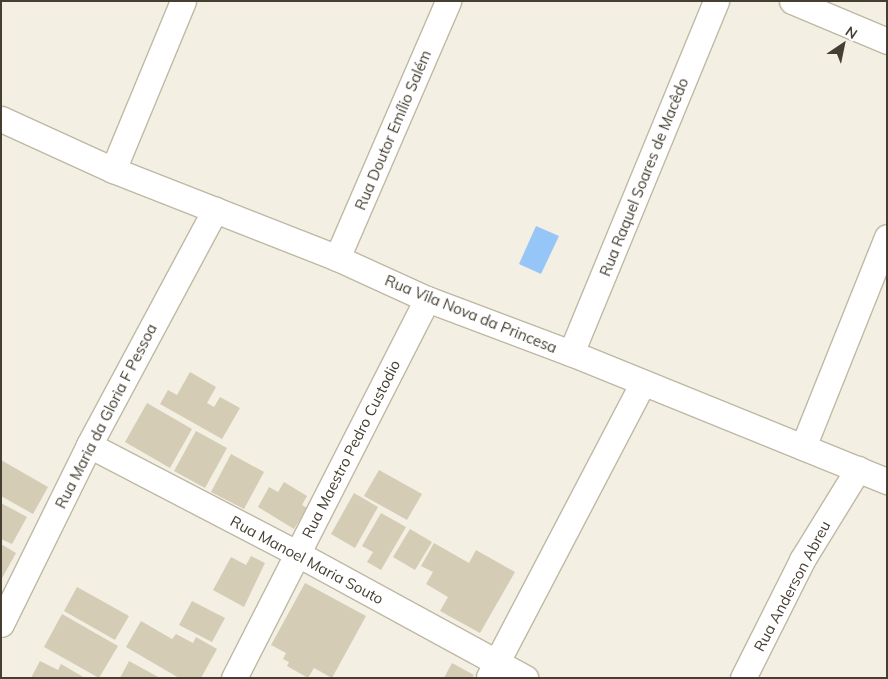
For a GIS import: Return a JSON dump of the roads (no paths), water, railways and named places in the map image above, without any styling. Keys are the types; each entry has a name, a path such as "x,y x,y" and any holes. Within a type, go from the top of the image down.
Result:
{"street":[{"path":"112,170 183,1"},
{"name":"Rua Doutor Emílio Salém","path":"338,258 448,1"},
{"name":"Rua Raquel Soares de Macêdo","path":"571,353 716,1"},
{"path":"792,1 887,41"},
{"name":"Rua Vila Nova da Princesa","path":"1,119 112,170 338,258 427,299 571,353 887,481"},
{"name":"Rua Maria da Gloria F Pessoa","path":"1,624 89,445 214,210"},
{"path":"803,447 887,237"},
{"name":"Rua Maestro Pedro Custodio","path":"234,678 427,299"},
{"path":"492,670 644,383"},
{"name":"Rua Manoel Maria Souto","path":"89,445 298,554 492,670 525,678"},
{"name":"Rua Anderson Abreu","path":"742,678 802,560 858,470"}],"water":[{"path":"536,226 559,236 541,274 519,264"}]}
